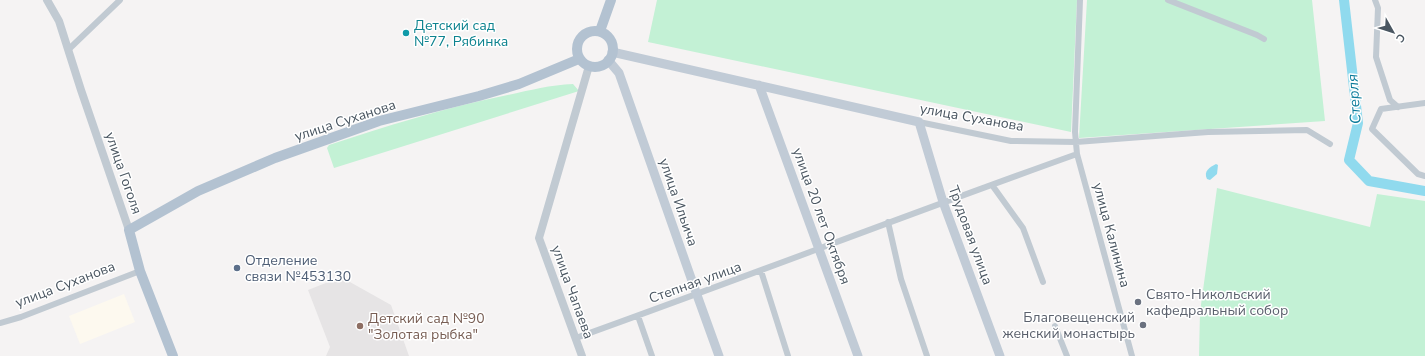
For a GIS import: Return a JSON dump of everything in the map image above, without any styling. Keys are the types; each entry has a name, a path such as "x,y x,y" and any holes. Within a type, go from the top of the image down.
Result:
{"main road":[{"path":"600,31 611,0"},
{"path":"600,31 608,36 611,41 610,56 600,66 588,66 579,58 576,47 578,41 586,32 600,31"},
{"name":"улица Суханова","path":"610,56 759,85 919,122"},
{"name":"улица Ильича","path":"610,56 619,73 719,356"},
{"name":"улица Суханова","path":"128,230 198,191 275,158 379,121 479,96 519,84 579,58"},
{"name":"улица 20 лет Октября","path":"759,85 820,248 858,356"},
{"name":"Трудовая улица","path":"919,122 943,202 1000,356"},
{"name":"улица Гоголя","path":"128,230 140,271 173,356"}],"street":[{"name":"улица Гоголя","path":"47,0 59,21 128,230"},
{"path":"68,50 120,0"},
{"name":"улица Калинина","path":"1080,0 1075,132 1077,154 1132,356"},
{"path":"1168,0 1264,39"},
{"path":"1375,0 1378,8 1376,57 1390,100 1398,107"},
{"name":"улица Чапаева","path":"582,356 539,238 588,66"},
{"path":"1425,103 1381,109 1372,129 1418,174 1425,176"},
{"name":"улица Суханова","path":"919,122 1011,141 1076,142 1208,132 1307,130 1330,144"},
{"name":"Степная улица","path":"576,338 697,295 888,222 1077,154"},
{"path":"992,185 1023,228 1043,282"},
{"path":"888,222 901,279 927,356"},
{"name":"улица Суханова","path":"0,323 21,317 140,271"},
{"name":"Степная улица","path":"761,271 788,356"},
{"name":"Степная улица","path":"638,316 652,356"},
{"path":"1055,326 1067,356"}],"shaded area":[{"name":"Детский сад №90 \"Золотая рыбка\"","path":"341,277 391,305 409,356 326,356 330,347 308,290"},
{"path":"124,294 135,322 80,344 69,316"}],"green space":[{"path":"657,0 1077,0 1071,132 648,42"},
{"path":"1087,0 1312,0 1325,121 1079,138"},
{"path":"573,84 579,91 334,168 327,148 329,145 372,131 459,106 538,88"},
{"path":"1217,188 1370,227 1377,194 1425,201 1425,356 1199,356 1200,312"}],"water":[{"path":"1216,164 1218,165 1217,174 1210,180 1207,179 1206,174 1209,168"}],"waterway":[{"name":"Стерля","path":"1344,0 1358,123 1349,160 1369,181 1425,191"}],"place":[{"name":"Детский сад №77, Рябинка","path":"406,33"},
{"name":"Отделение связи №453130","path":"237,268"},
{"name":"Свято-Никольский кафедральный собор","path":"1138,302"},
{"name":"Благовещенский женский монастырь","path":"1143,325"},
{"name":"Детский сад №90 \"Золотая рыбка\"","path":"360,326"}]}
